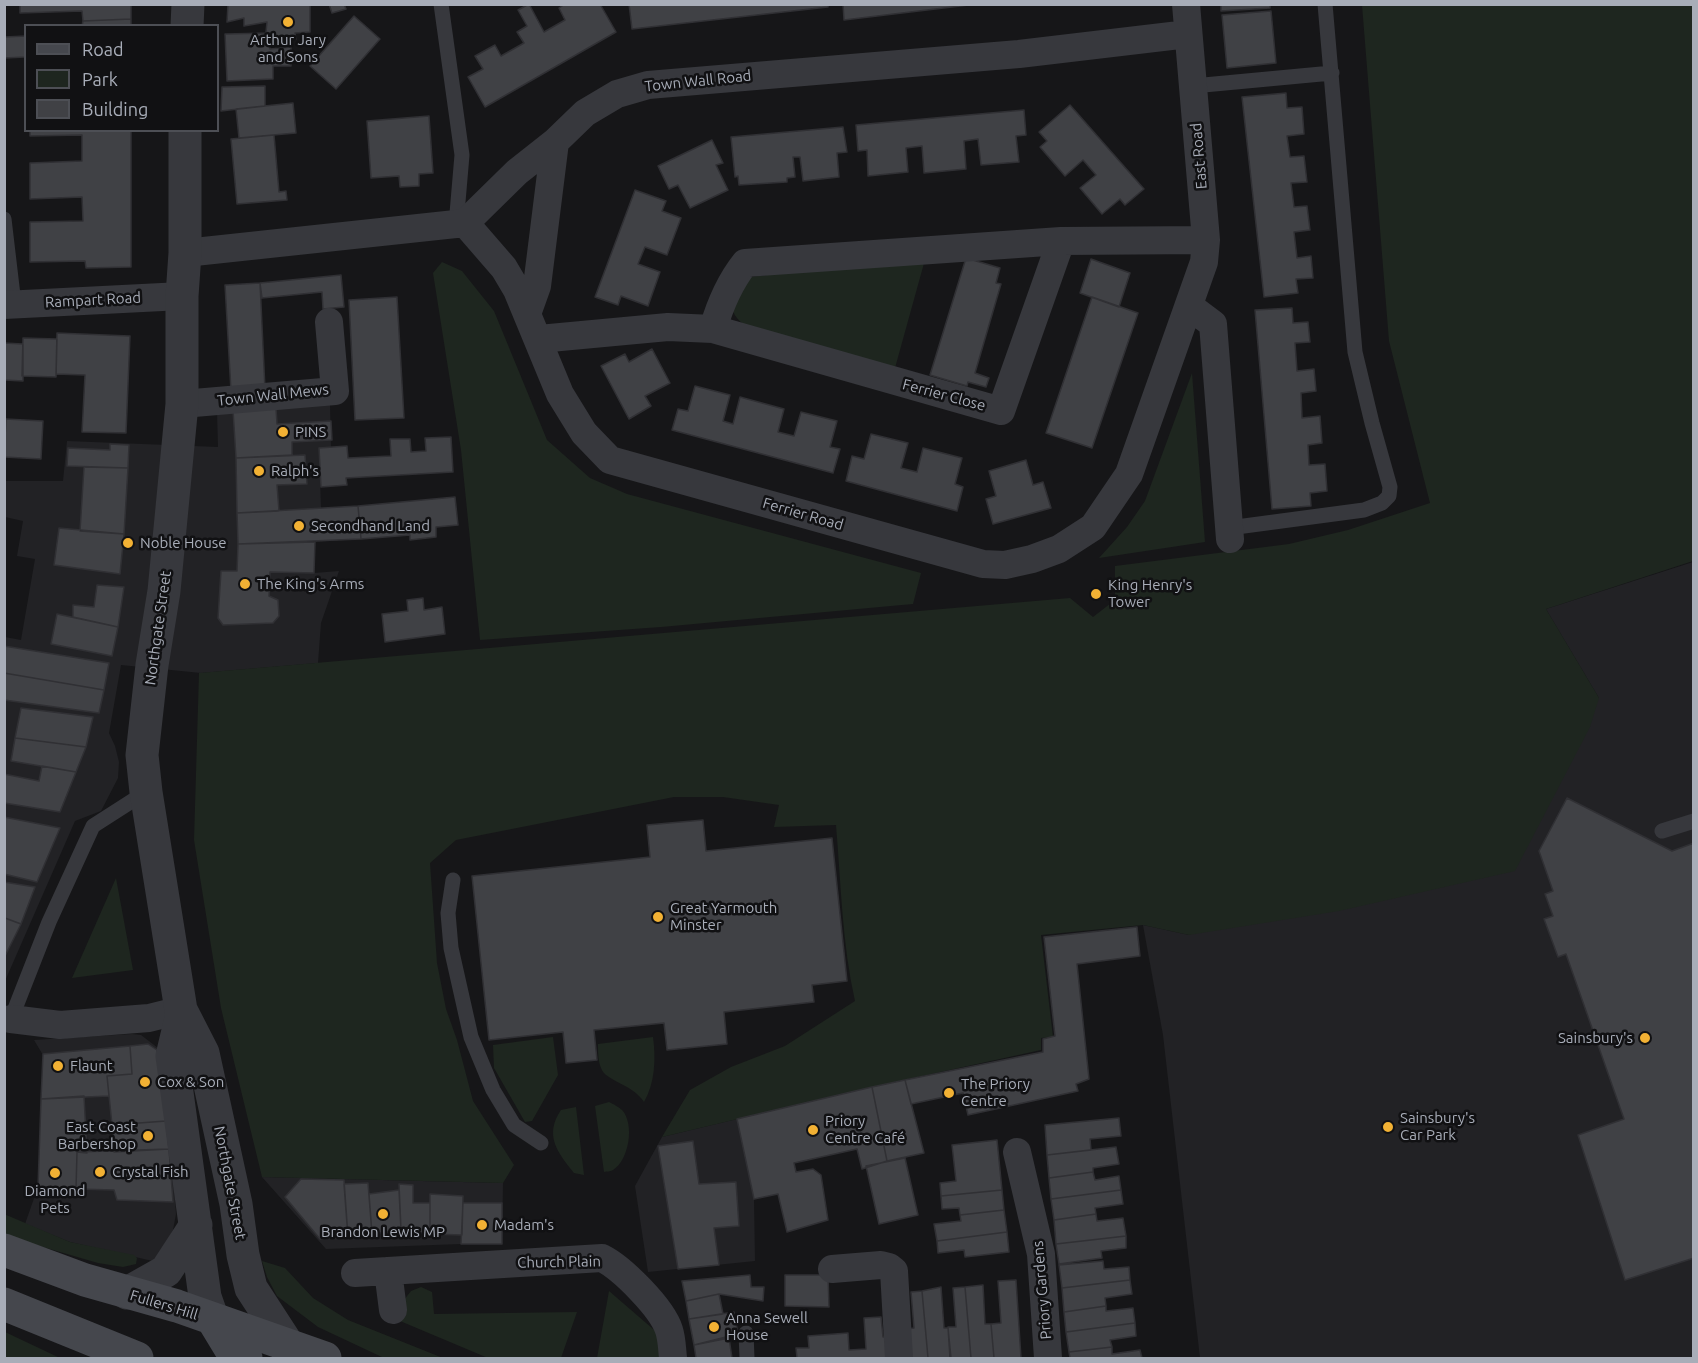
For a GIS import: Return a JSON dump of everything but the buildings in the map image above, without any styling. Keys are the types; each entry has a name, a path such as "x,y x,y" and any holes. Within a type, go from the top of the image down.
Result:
{"main road":[{"name":"Fullers Hill","path":"4,1250 85,1280 177,1306 325,1359"},
{"path":"4,1304 137,1359"},
{"path":"213,1320 230,1348 246,1359"}],"street":[{"path":"187,24 188,4"},
{"name":"East Road","path":"1129,474 1204,262 1206,240 1186,4"},
{"name":"Town Wall Road","path":"460,224 585,113 617,94 648,85 1019,54 1188,34"},
{"name":"Northgate Street","path":"185,132 182,404 164,591 141,755 182,1012 203,1053 236,1204 243,1255 251,1287 288,1345"},
{"path":"527,314 537,286 555,142"},
{"path":"185,253 460,224"},
{"name":"Ferrier Road","path":"460,224 504,268 518,290 560,394 584,433 610,460 983,564 1005,566 1059,549 1093,528 1129,474"},
{"path":"713,329 722,301 737,272 745,263 1060,241 1206,240"},
{"name":"Ferrier Close","path":"539,339 668,327 713,329 1001,411 1060,241"},
{"name":"Rampart Road","path":"9,304 182,296"},
{"path":"1189,306 1214,324 1229,533"},
{"name":"Town Wall Mews","path":"182,404 335,391 329,322"},
{"path":"8,1017 60,1025 149,1018 182,1012"},
{"name":"Northgate Street","path":"182,1012 172,1056 206,1297 213,1320"},
{"name":"Priory Gardens","path":"1017,1152 1041,1254 1048,1359"},
{"path":"127,1293 166,1272 196,1225"},
{"name":"Church Plain","path":"355,1273 602,1258 613,1263 663,1317 670,1331 674,1359"},
{"path":"831,1269 881,1265 894,1271 899,1359"},
{"path":"388,1270 393,1310"}],"lane":[{"path":"441,4 462,155 460,224"},
{"path":"1229,533 1365,510 1382,503 1389,495 1390,487 1355,352 1325,4"},
{"path":"1193,86 1332,73"},
{"path":"4,219 9,304"},
{"path":"8,1017 93,826 146,792"},
{"path":"1662,831 1694,821"},
{"path":"453,880 448,913 451,948 471,1037 493,1090 514,1125 541,1143"},
{"path":"747,1334 747,1359"}],"shaded area":[{"path":"330,403 331,448 319,449 321,508 358,506 361,539 315,542 314,573 339,571 321,623 318,663 201,673 121,665 109,733 119,762 118,778 101,811 75,821 5,981 5,637 21,640 35,559 17,556 23,521 5,517 5,481 63,481 67,441 218,447 217,411"},
{"name":"Sainsbury's Car Park","path":"1693,562 1693,1358 1200,1358 1163,1035 1143,925 1189,935 1599,698 1546,609"},
{"path":"141,1035 158,1048 174,1185 176,1214 173,1230 157,1262 70,1242 25,1224 38,1187 43,1055 34,1040"},
{"path":"737,1119 754,1199 755,1261 648,1272 635,1186 662,1137"},
{"path":"262,1177 503,1183 502,1244 326,1249"}],"green space":[{"path":"1362,5 1693,5 1693,561 1546,609 1599,698 1590,727 1515,871 1339,911 1189,935 1143,925 1041,935 1053,1037 1041,1038 1041,1050 662,1137 690,1090 731,1067 785,1046 855,1001 845,936 836,825 774,827 779,805 723,797 674,797 456,840 430,863 437,963 446,1009 457,1040 473,1101 514,1165 503,1183 262,1177 221,1008 194,840 199,673 1070,598 1093,617 1115,600 1115,566 1289,544 1348,530 1430,503 1389,341"},
{"path":"926,256 895,368 747,327 735,316 733,310 732,305 742,278"},
{"path":"442,262 462,271 494,311 547,440 590,478 627,494 921,573 913,604 661,627 480,640 461,450 433,273"},
{"path":"1192,373 1205,542 1099,558 1127,527 1145,501"},
{"path":"116,878 133,970 72,978"},
{"path":"553,1037 558,1075 532,1121 525,1122 494,1068 493,1045"},
{"path":"653,1037 654,1071 644,1102 633,1091 604,1072 599,1062 598,1044"},
{"path":"609,1102 622,1110 626,1116 629,1132 626,1150 619,1165 611,1171 604,1172 595,1106"},
{"path":"576,1107 584,1175 574,1173 558,1150 553,1135 553,1127 561,1110"},
{"path":"4,1214 70,1242 134,1255 137,1258 136,1264 123,1267 98,1263 5,1236"},
{"path":"262,1261 285,1268 313,1298 348,1320 443,1358 384,1358 318,1327 277,1296"},
{"path":"421,1287 432,1292 434,1314 577,1312 561,1358 488,1358 381,1313 404,1300 411,1291"},
{"path":"609,1291 660,1335 665,1358 597,1358"},
{"path":"5,1332 60,1358 5,1358"}],"place":[{"name":"Arthur Jary and Sons","path":"288,22"},
{"name":"PINS","path":"283,432"},
{"name":"Ralph's","path":"259,471"},
{"name":"Secondhand Land","path":"299,526"},
{"name":"Noble House","path":"128,543"},
{"name":"The King's Arms","path":"245,584"},
{"name":"King Henry's Tower","path":"1096,594"},
{"name":"Great Yarmouth Minster","path":"658,917"},
{"name":"Sainsbury's","path":"1645,1038"},
{"name":"Flaunt","path":"58,1066"},
{"name":"Cox & Son","path":"145,1082"},
{"name":"The Priory Centre","path":"949,1093"},
{"name":"Sainsbury's Car Park","path":"1388,1127"},
{"name":"Priory Centre Café","path":"813,1130"},
{"name":"East Coast Barbershop","path":"148,1136"},
{"name":"Crystal Fish","path":"100,1172"},
{"name":"Diamond Pets","path":"55,1173"},
{"name":"Brandon Lewis MP","path":"383,1214"},
{"name":"Madam's","path":"482,1225"},
{"name":"Anna Sewell House","path":"714,1327"}]}
